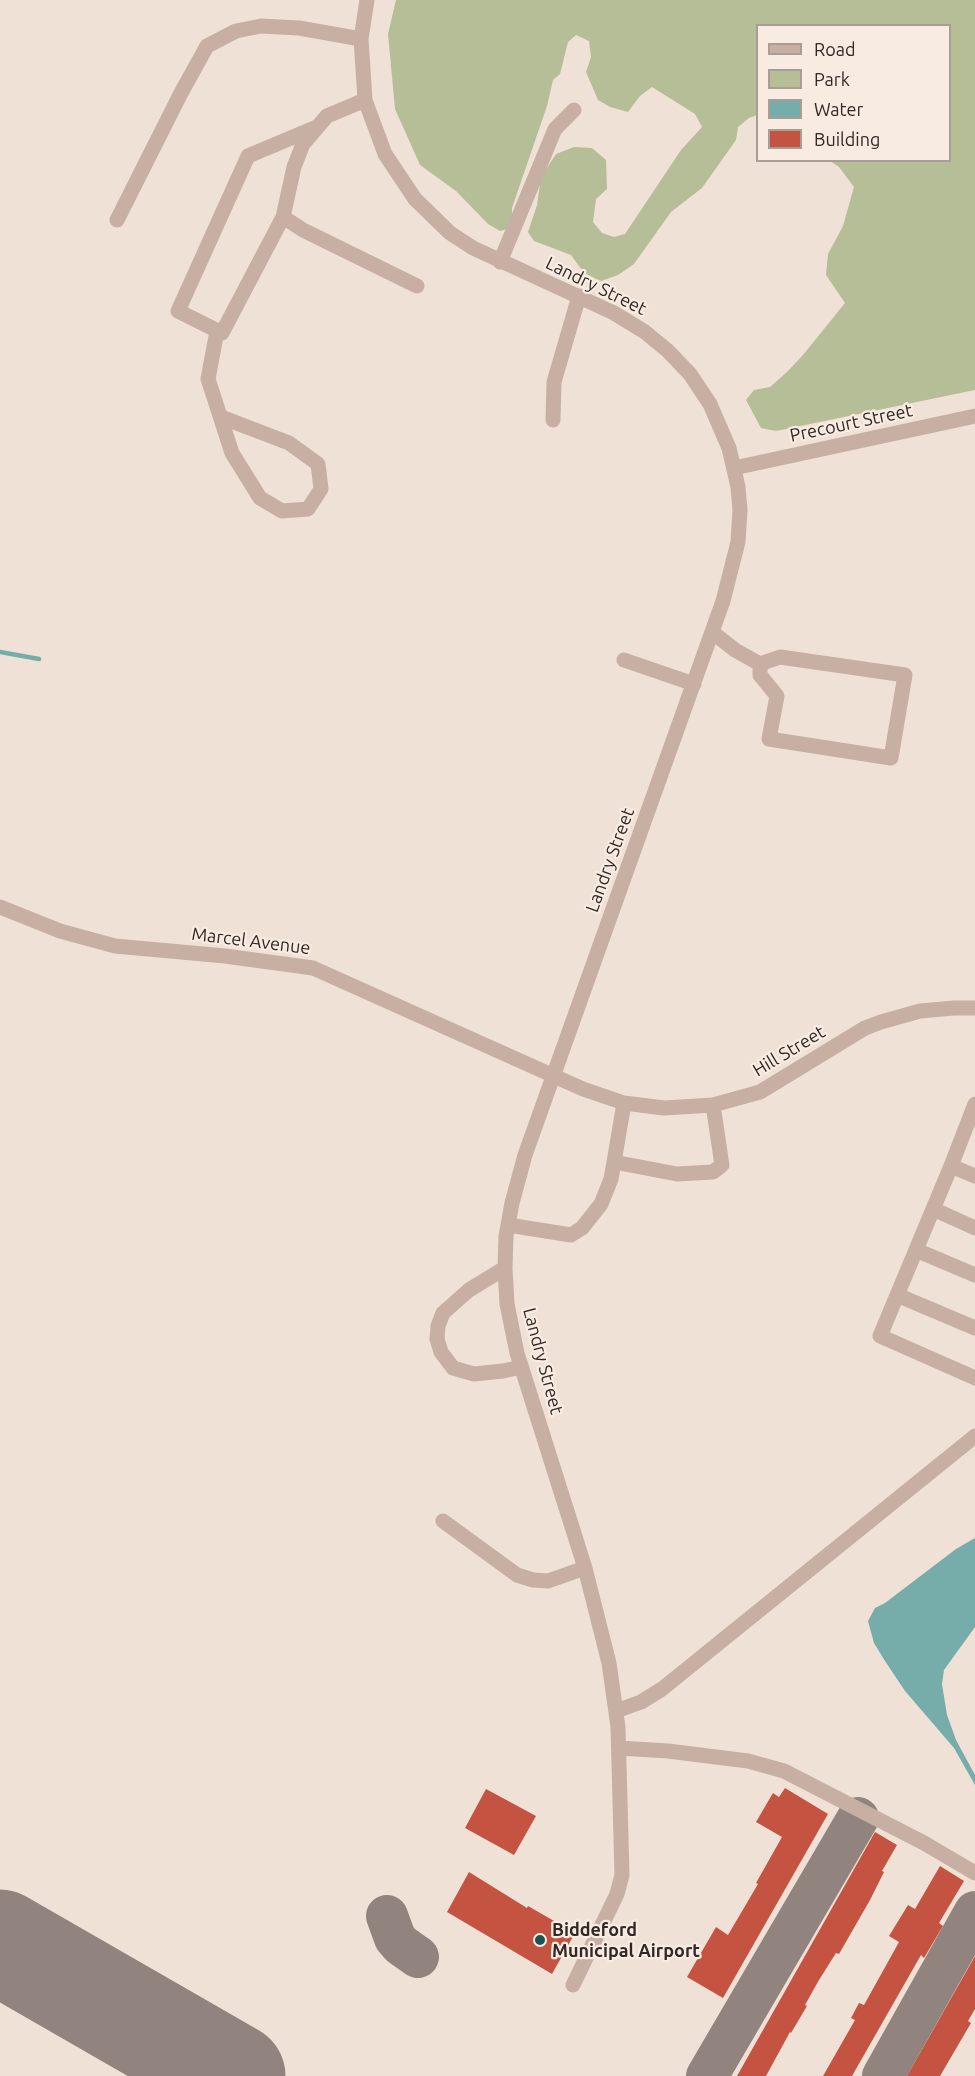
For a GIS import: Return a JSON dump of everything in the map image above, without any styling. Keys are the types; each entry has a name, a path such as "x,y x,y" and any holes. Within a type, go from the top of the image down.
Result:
{"street":[{"name":"Landry Street","path":"367,0 361,39 365,100 385,154 415,199 450,233 473,248 579,296 639,327 679,361 710,404 724,432 734,468 740,510 738,542 732,571 694,684 553,1075 522,1166 508,1225 505,1268 507,1304 521,1367 585,1568 609,1663 616,1711 622,1867 617,1894 573,1985"},
{"path":"117,220 207,46 236,31 261,26 299,28 361,39"},
{"path":"317,127 248,156 178,311 222,333 283,217 294,167 303,144 327,116 365,100"},
{"path":"500,262 555,129 574,110"},
{"path":"283,217 303,230 417,286"},
{"path":"553,420 554,382 579,296"},
{"path":"217,331 208,379 232,453 260,498 282,511 308,509 321,489 318,464 289,442 221,417"},
{"name":"Precourt Street","path":"734,468 975,416"},
{"path":"712,632 735,650 760,664 780,657 905,675 891,759 769,739 777,696 760,675 760,664"},
{"path":"624,660 694,684"},
{"name":"Marcel Avenue","path":"0,908 60,931 115,946 245,958 313,968 553,1075"},
{"name":"Hill Street","path":"553,1075 590,1092 624,1102 664,1108 713,1105 769,1088 865,1028 880,1022 920,1011 975,1008"},
{"path":"508,1225 571,1234 582,1228 601,1204 611,1179 624,1102"},
{"path":"975,1104 880,1336 975,1378"},
{"path":"614,1162 677,1174 713,1172 722,1165 713,1105"},
{"path":"951,1166 975,1176"},
{"path":"933,1209 975,1228"},
{"path":"916,1250 975,1275"},
{"path":"505,1268 469,1290 443,1313 436,1339 441,1352 453,1368 474,1374 521,1367"},
{"path":"897,1295 975,1328"},
{"path":"616,1711 641,1702 662,1689 975,1436"},
{"path":"443,1521 517,1575 548,1581 585,1568"},
{"path":"619,1748 668,1751 748,1761 784,1771 924,1843 975,1873"}],"green space":[{"path":"396,0 975,0 975,390 776,431 761,428 746,400 754,390 770,387 787,372 845,303 826,275 828,254 843,226 854,187 839,167 832,162 951,162 951,24 756,24 756,115 738,127 736,140 702,188 671,212 634,264 618,275 601,281 584,273 571,255 534,241 528,232 537,205 541,177 556,154 574,147 592,148 606,160 607,189 596,199 593,222 602,233 614,237 625,234 681,150 702,127 695,114 652,87 640,96 628,112 610,107 598,100 586,72 591,57 589,41 576,35 568,42 560,74 553,80 547,106 512,208 512,222 507,229 500,231 488,224 456,191 420,165 395,109 388,34"}],"water":[{"path":"975,1538 975,1627 944,1670 942,1684 947,1715 956,1740 975,1775 975,1785 954,1748 905,1691 885,1661 874,1643 868,1621 875,1608 885,1603 956,1549"}],"building":[{"path":"785,1788 828,1814 723,1998 687,1977 716,1927 728,1935 758,1884 756,1883 782,1837 756,1822 773,1793 779,1797"},
{"path":"486,1789 536,1816 514,1855 465,1828"},
{"path":"875,1832 897,1845 882,1871 884,1872 870,1900 839,1954 836,1953 819,1980 805,2005 807,2006 766,2076 737,2076"},
{"path":"940,1866 964,1881 939,1923 943,1926 924,1958 921,1955 852,2076 823,2076 855,2020 851,2018 859,2003 864,2005 899,1942 889,1936 908,1905 915,1909"},
{"path":"469,1872 527,1908 528,1906 575,1933 552,1974 447,1912"},
{"path":"975,1956 975,2009 968,2021 971,2023 940,2076 907,2076"}],"waterway":[{"path":"0,652 39,659"}],"taxiway":[{"path":"707,2076 858,1818"},
{"path":"883,2076 975,1912"},
{"path":"387,1916 395,1938 418,1957"}],"runway":[{"path":"0,1942 233,2076"}],"place":[{"name":"Biddeford Municipal Airport","path":"540,1940"}]}
